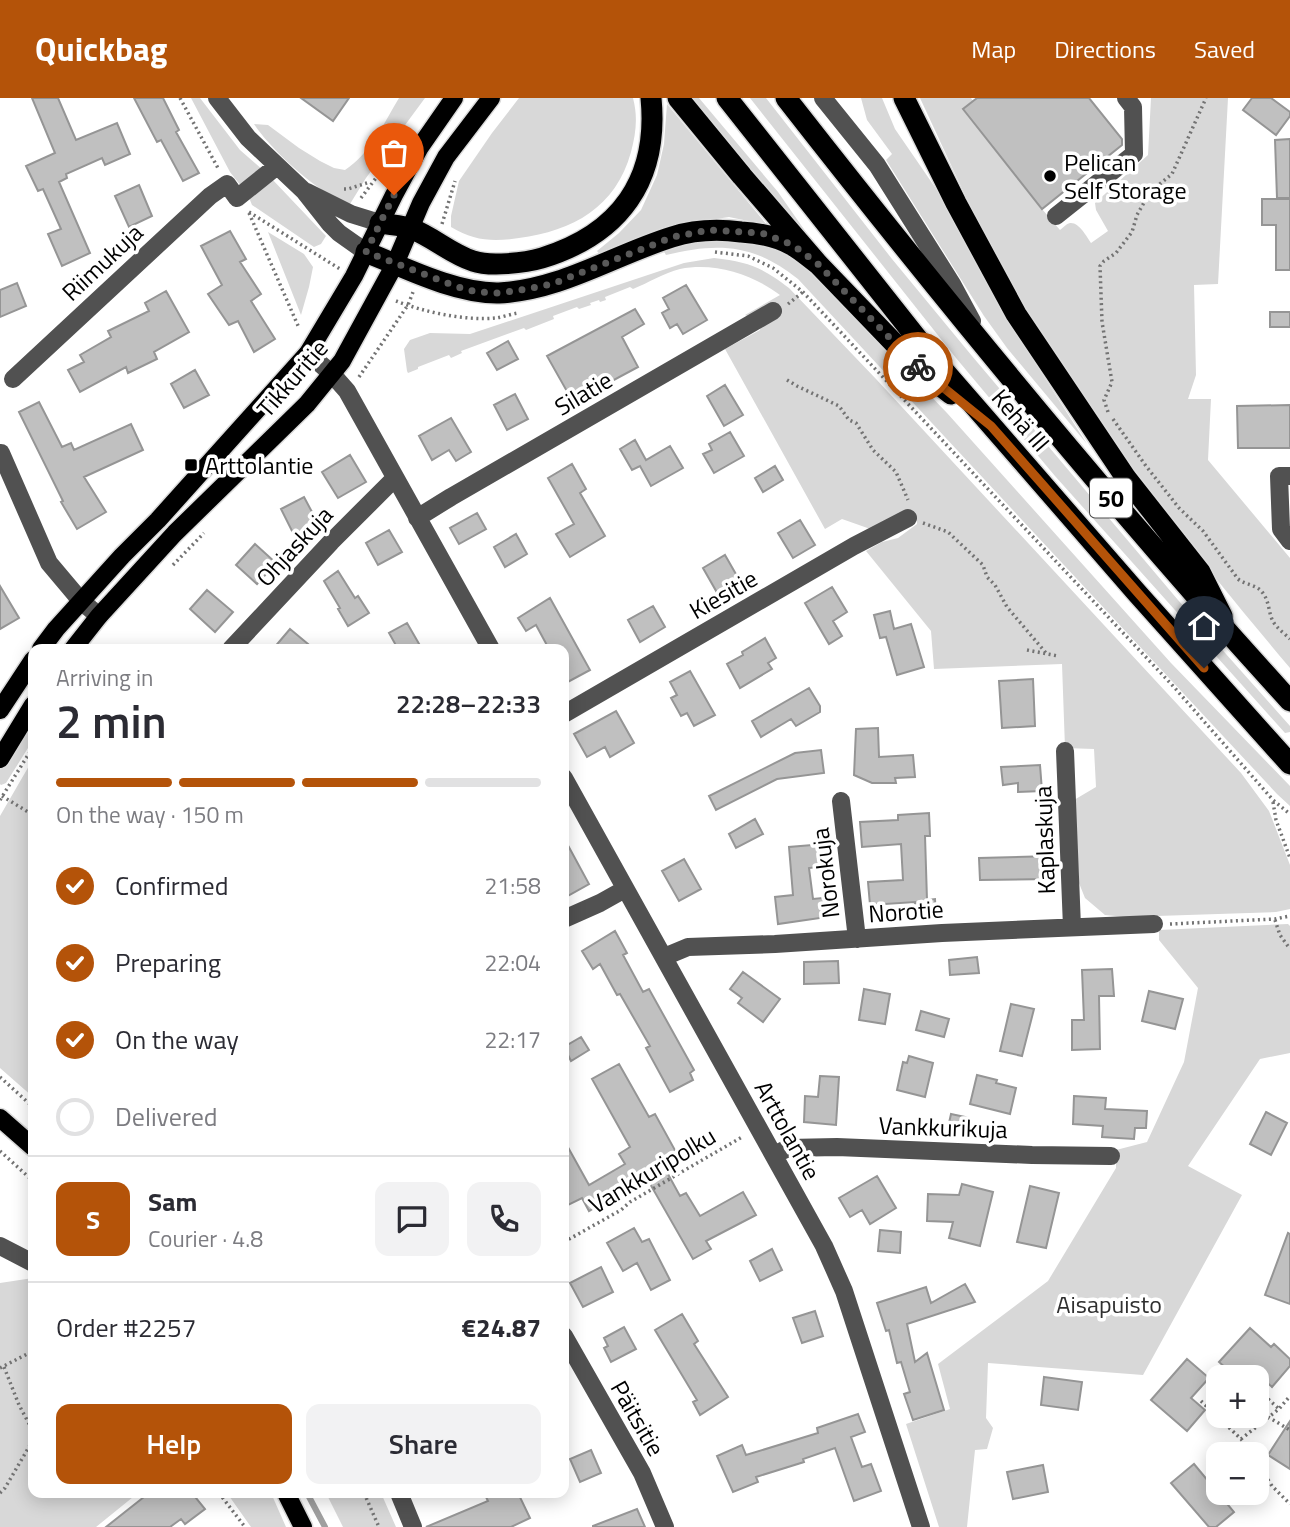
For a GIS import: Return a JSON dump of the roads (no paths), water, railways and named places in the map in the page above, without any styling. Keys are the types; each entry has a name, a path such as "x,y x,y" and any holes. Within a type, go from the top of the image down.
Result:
{"highway":[{"path":"380,223 411,228 474,262 505,264 534,261 562,252 591,237 617,217 632,197 646,165 652,135 651,98"},
{"path":"677,98 818,264 920,370 991,426"},
{"name":"Kehä III","path":"727,98 931,356 1290,764"},
{"name":"Kehä III","path":"786,98 990,355 1163,560 1290,701"},
{"path":"904,98 1016,314 1126,478 1200,572 1234,639"},
{"path":"366,252 458,287 477,292 498,293 552,284 673,237 709,230 762,233 793,245 818,264"}],"main road":[{"name":"Tikkuritie","path":"45,644 308,353 354,276 420,147 454,98"},
{"name":"Tikkuritie","path":"77,644 175,533 307,404 342,361 395,264 421,203 446,157 491,98"},
{"path":"0,710 28,668"},
{"path":"0,759 28,713"},
{"path":"0,1118 28,1143"},
{"path":"288,1498 303,1527"}],"street":[{"path":"217,98 248,138 303,191 330,224 366,252"},
{"path":"823,98 877,165 952,284 990,355"},
{"path":"1056,216 1134,153 1133,107 1126,98"},
{"name":"Riimukuja","path":"13,379 210,196 237,198 277,166"},
{"path":"303,191 351,214 380,223"},
{"name":"Silatie","path":"417,518 774,311"},
{"path":"308,353 347,391 488,644"},
{"path":"1,453 49,563 81,601 99,617"},
{"path":"1290,476 1279,476 1281,529 1290,541"},
{"name":"Ohjaskuja","path":"236,644 395,478"},
{"name":"Kiesitie","path":"569,711 854,546 908,518"},
{"name":"Kaplaskuja","path":"1065,751 1072,927"},
{"name":"Arttolantie","path":"569,787 824,1246 844,1291 921,1527"},
{"name":"Norokuja","path":"841,802 857,939"},
{"path":"569,917 625,889"},
{"name":"Norotie","path":"664,957 688,947 1154,924"},
{"name":"Vankkurikuja","path":"774,1155 788,1148 837,1147 1111,1156"},
{"path":"0,1246 28,1260"},
{"name":"Päitsitie","path":"569,1345 643,1476 665,1527"},
{"path":"401,1498 413,1527"}],"waterway":[{"path":"310,1498 325,1527"}],"place":[{"name":"Pelican Self Storage","path":"1050,176"},
{"name":"Arttolantie","path":"191,465"}],"park label":[{"name":"Aisapuisto","path":"1109,1304"}]}
